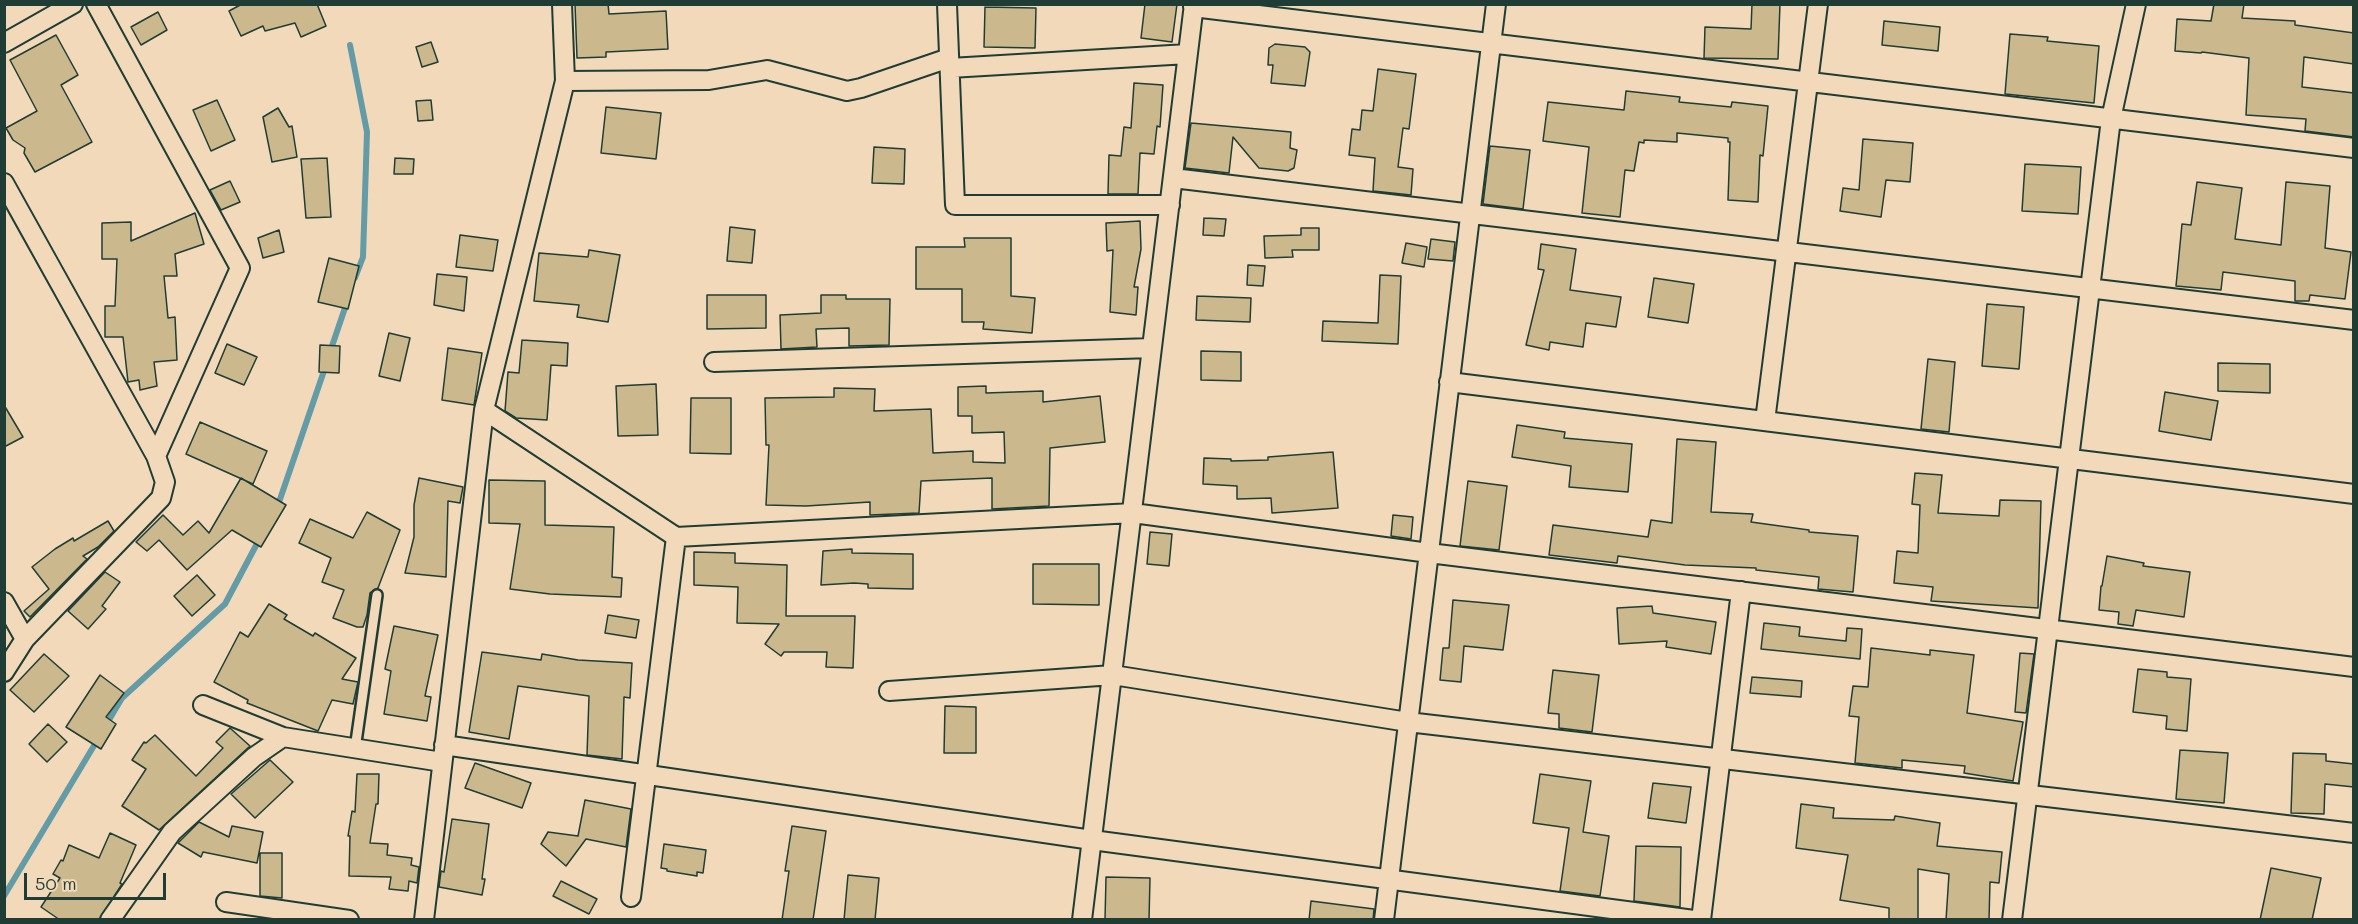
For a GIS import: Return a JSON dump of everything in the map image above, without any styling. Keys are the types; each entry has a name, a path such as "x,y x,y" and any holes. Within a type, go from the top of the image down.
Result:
{"street":[{"path":"4,43 73,4"},
{"path":"96,4 240,268 156,456"},
{"path":"424,920 484,410 565,81 562,4"},
{"path":"947,4 955,205 1170,205"},
{"path":"1384,920 1496,4"},
{"path":"1766,421 1818,4"},
{"path":"2012,920 2111,119 2136,4"},
{"path":"1083,920 1194,6 2354,148"},
{"path":"565,81 699,81 767,70 847,91 949,63 1188,54"},
{"path":"1173,178 2354,320"},
{"path":"4,183 156,456 165,482 161,498 25,639 4,672"},
{"path":"714,362 1152,348"},
{"path":"1449,382 2354,494"},
{"path":"484,410 676,537 1133,513 1429,553 2354,668"},
{"path":"631,897 676,537"},
{"path":"1701,920 1741,591"},
{"path":"4,602 25,639"},
{"path":"889,690 1113,675 1408,722 2354,833"},
{"path":"203,705 283,737 355,749 443,754 646,776 1388,881 1694,920"},
{"path":"110,920 172,832 254,757 283,737"},
{"path":"226,902 349,920"}],"lane":[{"path":"355,749 377,595"}],"building":[{"path":"242,4 317,4 326,26 301,37 295,23 265,31 263,26 241,36 229,11"},
{"path":"575,4 608,4 609,14 666,11 668,49 606,52 606,57 577,58"},
{"path":"1145,4 1177,4 1172,42 1141,38"},
{"path":"1752,4 1780,4 1778,59 1704,58 1705,27 1751,29"},
{"path":"2214,4 2244,4 2242,18 2295,21 2295,25 2354,33 2354,64 2304,57 2302,87 2354,93 2354,137 2305,131 2306,119 2246,115 2249,58 2175,51 2177,19 2211,21"},
{"path":"985,7 1036,8 1035,48 984,47"},
{"path":"158,12 167,30 141,45 131,27"},
{"path":"1884,21 1940,27 1938,51 1882,45"},
{"path":"2010,34 2048,37 2047,41 2099,46 2094,103 2005,94"},
{"path":"56,35 78,75 61,85 92,142 35,172 24,153 25,148 13,140 6,128 37,111 10,60"},
{"path":"431,42 438,62 422,67 416,47"},
{"path":"1275,44 1305,47 1310,52 1305,86 1271,83 1273,65 1268,65 1269,48"},
{"path":"1378,69 1416,74 1409,129 1403,128 1398,167 1413,169 1411,195 1373,191 1375,158 1349,155 1352,129 1360,130 1362,110 1373,111"},
{"path":"1134,83 1163,85 1160,127 1157,126 1154,154 1140,153 1138,194 1108,194 1109,155 1121,156 1124,127 1131,128"},
{"path":"1626,91 1680,97 1679,102 1731,107 1732,102 1768,106 1763,156 1760,155 1758,202 1728,200 1730,142 1728,138 1677,133 1677,142 1644,140 1644,143 1639,142 1634,171 1625,170 1620,217 1582,213 1589,147 1543,141 1548,102 1624,110"},
{"path":"217,100 235,140 211,151 193,110"},
{"path":"431,100 433,120 418,121 416,101"},
{"path":"606,107 661,113 656,159 601,153"},
{"path":"278,108 289,127 292,126 297,157 272,162 263,117"},
{"path":"1191,123 1291,132 1290,148 1297,150 1294,168 1288,171 1259,168 1233,137 1229,173 1185,168"},
{"path":"1863,139 1913,143 1910,182 1886,180 1881,217 1840,211 1843,188 1859,190"},
{"path":"1490,146 1530,150 1523,209 1483,204"},
{"path":"874,147 905,149 904,184 872,183"},
{"path":"327,158 331,217 306,218 301,159"},
{"path":"395,158 414,159 413,174 394,174"},
{"path":"2025,164 2081,167 2078,214 2022,211"},
{"path":"230,181 240,202 221,210 210,190"},
{"path":"2197,182 2242,188 2235,239 2281,245 2286,182 2330,186 2325,248 2351,252 2345,299 2310,295 2309,301 2295,301 2295,281 2223,272 2221,290 2176,286 2182,224 2191,225"},
{"path":"195,213 204,244 175,254 177,276 164,276 168,318 175,317 177,360 154,362 157,386 140,390 139,380 128,382 123,337 105,337 105,306 115,306 117,259 102,259 102,223 131,222 131,241"},
{"path":"1204,218 1226,219 1224,236 1203,235"},
{"path":"1140,221 1141,249 1134,287 1138,287 1136,315 1110,312 1113,250 1107,251 1106,223"},
{"path":"730,227 755,230 752,263 727,261"},
{"path":"1301,228 1319,228 1319,250 1292,250 1293,257 1265,258 1264,236 1301,235"},
{"path":"279,230 284,252 263,258 258,238"},
{"path":"460,235 498,240 493,271 456,267"},
{"path":"964,238 1011,238 1011,296 1035,298 1032,333 983,329 984,322 962,322 962,289 916,289 916,247 965,247"},
{"path":"1431,239 1455,242 1453,261 1428,259"},
{"path":"1406,243 1427,247 1424,267 1402,263"},
{"path":"1541,244 1576,249 1570,290 1621,297 1616,327 1586,323 1583,347 1550,342 1549,350 1526,345 1544,270 1538,269"},
{"path":"589,250 620,255 608,322 577,317 579,305 534,301 539,253 588,257"},
{"path":"329,258 359,266 348,309 318,302"},
{"path":"1248,265 1265,266 1263,286 1247,285"},
{"path":"437,274 467,277 464,311 434,305"},
{"path":"1380,275 1401,276 1398,344 1322,341 1323,321 1378,323"},
{"path":"1654,278 1694,284 1688,323 1648,317"},
{"path":"707,295 766,295 766,328 707,329"},
{"path":"821,295 846,295 846,299 890,299 889,345 849,346 849,328 816,329 817,347 781,349 780,315 821,313"},
{"path":"1197,296 1251,298 1250,322 1196,320"},
{"path":"1987,304 2024,307 2019,369 1982,366"},
{"path":"389,333 410,338 400,381 379,376"},
{"path":"522,340 568,343 567,366 551,365 547,420 516,418 505,411 508,372 519,373"},
{"path":"227,344 257,357 244,385 215,373"},
{"path":"320,345 340,346 339,373 319,372"},
{"path":"448,348 482,353 474,405 442,400"},
{"path":"1201,351 1241,352 1241,381 1201,380"},
{"path":"1928,359 1955,362 1949,432 1921,429"},
{"path":"2218,363 2270,364 2270,393 2218,391"},
{"path":"656,384 658,435 618,436 616,386"},
{"path":"986,386 986,393 1043,391 1043,402 1100,396 1105,442 1050,448 1049,506 992,509 992,478 921,481 919,513 870,515 870,502 806,506 766,505 769,445 766,445 765,398 834,397 834,388 875,389 874,411 931,409 933,453 973,451 973,462 1005,463 1004,432 972,433 972,416 958,416 958,387"},
{"path":"2165,392 2218,401 2211,440 2159,431"},
{"path":"691,398 731,398 731,454 690,453"},
{"path":"4,405 23,437 4,447"},
{"path":"200,422 267,451 253,484 186,454"},
{"path":"1517,425 1565,432 1564,438 1632,444 1628,492 1569,487 1571,466 1512,457"},
{"path":"1677,439 1716,442 1711,512 1753,514 1751,522 1809,530 1809,532 1858,536 1853,592 1818,589 1819,577 1756,570 1756,568 1685,565 1618,556 1617,563 1549,555 1553,525 1648,537 1651,520 1672,523"},
{"path":"1333,452 1338,508 1272,513 1271,498 1237,499 1237,486 1203,484 1204,458 1231,459 1231,461 1268,460 1268,457"},
{"path":"1915,473 1942,475 1938,513 1999,516 2000,500 2041,501 2038,608 1931,601 1933,587 1894,583 1897,551 1918,553 1920,505 1912,504"},
{"path":"241,478 286,505 261,547 232,530 187,570 159,540 147,551 136,542 163,515 183,535 198,521 209,533"},
{"path":"419,478 463,487 460,503 448,501 446,577 405,573 414,537 414,505"},
{"path":"489,480 545,481 545,525 614,527 612,577 622,578 621,597 550,594 510,589 520,524 489,523"},
{"path":"1468,481 1507,486 1499,550 1460,546"},
{"path":"367,512 400,530 378,588 370,593 363,627 357,627 333,618 344,590 322,582 331,558 299,543 310,519 353,538"},
{"path":"1393,515 1413,517 1411,539 1391,536"},
{"path":"108,521 114,531 98,547 83,556 87,559 30,617 24,611 49,589 32,567 73,538 74,541"},
{"path":"1150,532 1172,534 1169,566 1147,564"},
{"path":"852,549 852,553 913,554 913,589 868,588 868,584 854,583 821,585 823,551"},
{"path":"694,552 735,553 735,563 787,565 786,616 855,616 853,668 826,667 827,652 784,652 781,656 765,644 779,624 737,623 738,587 694,585"},
{"path":"2107,556 2144,563 2143,566 2190,572 2184,617 2136,610 2133,626 2118,624 2119,612 2099,610"},
{"path":"1033,564 1099,564 1099,605 1033,604"},
{"path":"105,572 120,582 102,606 106,609 88,629 68,611"},
{"path":"197,575 215,595 192,616 174,596"},
{"path":"1453,600 1509,605 1503,650 1464,646 1461,682 1440,680 1443,648 1449,648"},
{"path":"269,604 287,615 284,619 313,636 315,633 356,658 342,679 358,682 353,704 332,700 318,731 247,703 248,700 214,682 240,632 248,637"},
{"path":"1652,606 1653,613 1716,622 1711,654 1666,647 1667,641 1619,644 1617,608"},
{"path":"608,615 639,620 636,638 605,633"},
{"path":"1764,623 1800,627 1799,636 1846,641 1847,628 1862,629 1860,659 1761,649"},
{"path":"394,626 438,635 425,696 431,697 427,721 384,714 391,671 385,669"},
{"path":"1871,648 1930,655 1930,650 1974,655 1967,713 2023,722 2013,781 1964,773 1965,766 1902,760 1902,768 1855,763 1859,717 1849,716 1853,686 1868,687"},
{"path":"482,652 541,660 542,654 578,660 632,663 630,698 624,697 622,759 587,755 589,696 518,686 509,739 469,732"},
{"path":"2020,653 2034,654 2026,713 2015,712"},
{"path":"44,654 69,676 34,712 10,690"},
{"path":"2138,669 2167,672 2167,677 2191,679 2187,731 2166,729 2167,716 2133,712"},
{"path":"1553,670 1599,675 1592,732 1559,728 1559,714 1548,713"},
{"path":"100,675 124,693 106,717 116,724 101,749 66,727"},
{"path":"1752,677 1802,681 1801,697 1750,693"},
{"path":"945,706 976,707 976,753 944,753"},
{"path":"48,724 67,742 47,762 29,744"},
{"path":"230,728 250,746 159,830 122,806 146,769 132,760 144,742 146,743 155,735 196,776 223,748 216,742"},
{"path":"2180,750 2228,753 2224,803 2176,799"},
{"path":"2293,753 2326,754 2326,761 2354,764 2354,787 2325,784 2324,814 2291,813"},
{"path":"270,760 293,782 255,818 231,794"},
{"path":"475,763 531,783 522,808 465,788"},
{"path":"357,774 379,774 378,804 376,804 370,843 388,844 387,855 412,858 411,865 419,867 417,883 409,881 408,891 389,889 391,877 349,876 350,836 348,836 352,811 355,812"},
{"path":"1540,774 1591,781 1583,832 1609,836 1600,896 1560,891 1569,828 1533,823"},
{"path":"1653,783 1691,787 1686,823 1648,818"},
{"path":"585,800 631,809 626,847 586,839 566,866 541,844 548,832 578,836"},
{"path":"1801,804 1834,808 1833,818 1894,820 1895,816 1940,823 1937,846 2002,852 1999,883 1990,882 1989,920 1946,920 1949,874 1918,869 1918,920 1889,920 1889,908 1840,900 1848,855 1796,848"},
{"path":"452,819 489,824 482,895 439,887 441,871 444,872"},
{"path":"199,822 229,837 232,826 263,832 257,863 203,852 201,857 178,843"},
{"path":"792,826 826,831 813,920 782,920 789,871 785,871"},
{"path":"110,833 136,845 120,883 122,884 99,920 60,920 41,907 60,878 53,874 61,860 63,861 69,845 99,858"},
{"path":"664,844 706,850 703,873 697,872 697,876 661,868"},
{"path":"1636,846 1681,847 1680,907 1634,901"},
{"path":"260,853 282,853 282,898 260,896"},
{"path":"2271,868 2321,878 2312,920 2260,920"},
{"path":"848,875 879,878 875,920 844,920"},
{"path":"1106,877 1150,878 1149,920 1105,920"},
{"path":"561,881 597,899 589,914 553,896"},
{"path":"1311,901 1374,909 1373,920 1309,920"}],"waterway":[{"path":"350,45 367,132 363,257 355,278"},
{"path":"330,352 347,302"},
{"path":"277,508 326,365"},
{"path":"106,725 122,698 225,604 260,538"},
{"path":"4,896 98,739"}]}
